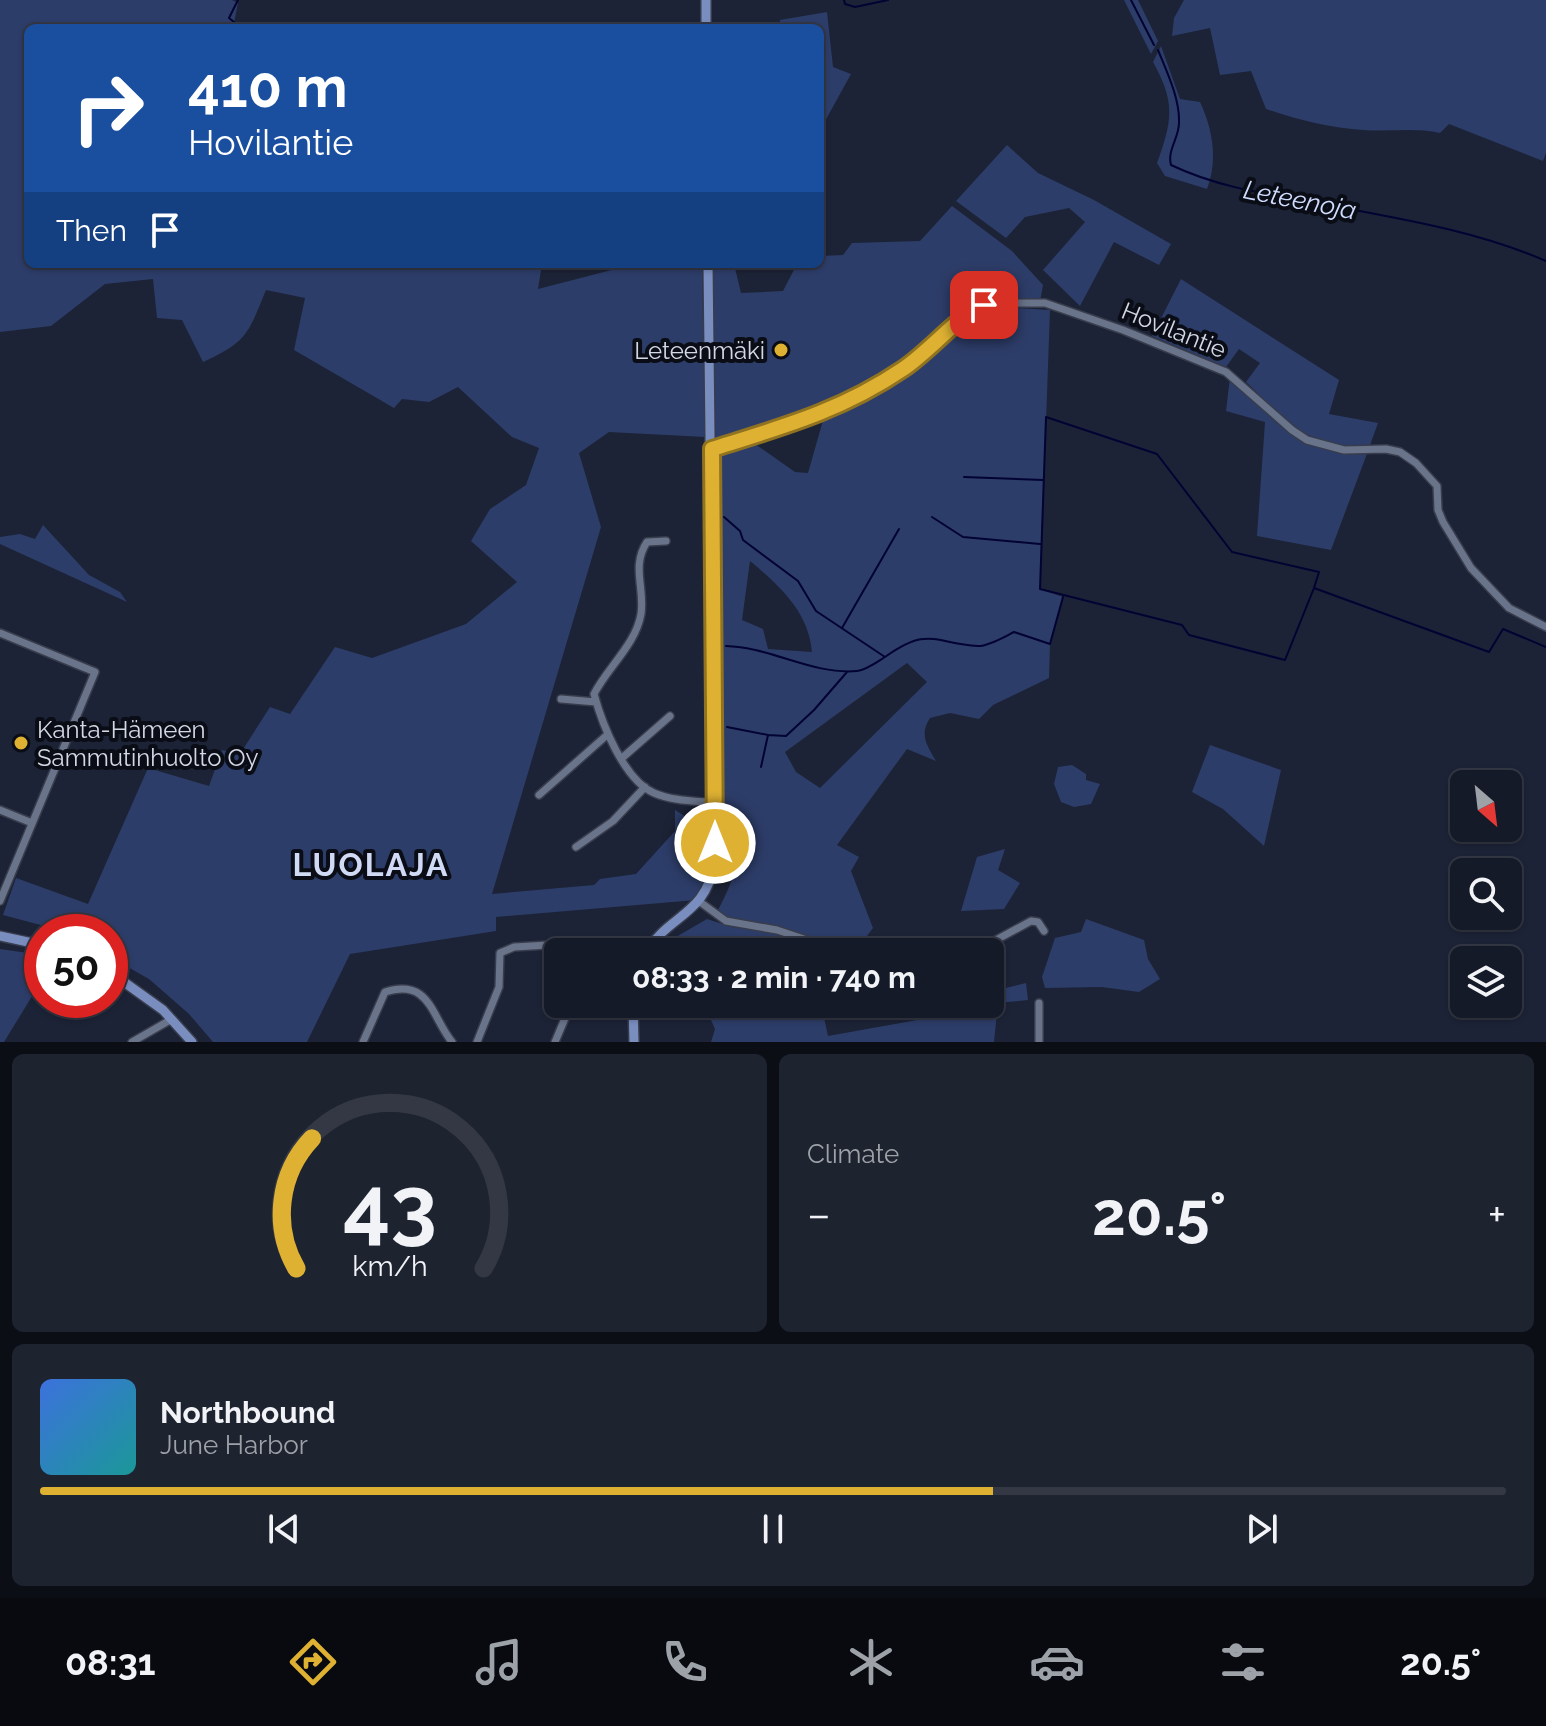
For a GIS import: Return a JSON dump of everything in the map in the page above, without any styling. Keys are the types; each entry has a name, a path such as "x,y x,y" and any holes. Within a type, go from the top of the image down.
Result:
{"main road":[{"path":"706,0 706,24"},
{"path":"656,938 700,902 710,883 715,862 708,268"},
{"path":"0,936 24,941"},
{"path":"128,984 172,1019 192,1042"},
{"path":"633,1018 634,1042"}],"street":[{"name":"Hovilantie","path":"712,449 827,412 906,367 977,307 994,303 1045,303 1123,330 1226,372 1307,440 1344,450 1386,449 1400,452 1416,463 1437,486 1438,510 1443,522 1477,577 1509,608 1546,627"},
{"path":"666,541 647,542 637,562 642,597 638,627 595,698 607,735 645,787 654,793 674,798 715,803"},
{"path":"0,633 95,672 0,901"},
{"path":"561,699 595,698"},
{"path":"622,758 670,716"},
{"path":"539,795 607,735"},
{"path":"576,847 613,821 645,787"},
{"path":"0,810 32,823"},
{"path":"700,902 726,921 777,930 801,938"},
{"path":"1000,938 1031,921 1038,922 1044,931"},
{"path":"477,1042 499,987 500,953 514,947 544,945"},
{"path":"363,1042 385,992 403,990 428,999 452,1042"},
{"path":"1039,1003 1039,1042"},
{"path":"555,1042 565,1018"},
{"path":"132,1042 172,1019"}],"shaded area":[{"path":"0,0 232,0 238,3 234,24 24,24 24,268 541,268 538,289 619,268 702,268 705,437 609,432 579,453 601,527 492,894 594,885 600,879 636,874 675,831 675,810 699,825 700,829 699,859 705,883 696,900 496,917 496,931 350,954 307,1042 213,1042 189,1014 149,979 128,967 128,914 24,914 24,921 3,915 16,878 88,904 148,768 209,786 222,750 240,754 270,707 290,714 335,647 372,658 466,624 517,582 471,541 490,509 526,485 539,448 512,437 458,387 429,402 402,399 394,408 294,350 305,298 266,290 250,327 238,342 203,362 182,320 157,318 153,279 105,284 51,326 0,332"},
{"path":"1124,0 1138,0 1158,41 1151,54"},
{"path":"1184,0 1546,0 1546,153 1543,161 1449,124 1440,133 1351,129 1314,123 1266,109 1251,71 1220,75 1210,28 1172,36 1174,18"},
{"path":"827,12 833,67 851,74 824,123 824,24 780,24 780,20"},
{"path":"1161,46 1180,99 1200,102 1208,123 1213,156 1207,189 1165,176 1157,163 1169,112 1165,89 1153,62"},
{"path":"1007,145 1038,173 1094,200 1171,244 1159,265 1114,242 1080,306 1043,270 1085,222 1069,208 1025,217 1006,238 956,201"},
{"path":"952,206 1012,251 1043,285 1040,302 986,301 976,304 904,366 824,411 716,444 710,268 735,268 741,293 783,291 795,268 824,268 824,256 843,255 852,243 920,241"},
{"path":"1181,279 1339,380 1329,414 1378,423 1369,448 1330,444 1300,430 1246,382 1260,363 1239,349 1226,367 1152,336"},
{"path":"996,307 1050,310 1040,589 1063,597 1050,644 1049,678 993,705 979,719 950,713 930,718 925,735 936,761 907,749 837,845 859,857 851,871 873,928 866,938 810,938 777,926 738,922 721,916 718,910 731,881 736,852 732,830 719,822 718,456 722,450 751,441 795,472 808,473 824,417 906,371 971,318","holes":["750,561 772,580 799,612 810,638 812,652 768,649 763,629 742,620","907,663 927,682 820,788 796,772 785,752"]},
{"path":"1230,377 1307,441 1344,452 1368,451 1331,550 1257,536 1265,422 1226,411"},
{"path":"43,525 89,575 120,592 127,602 0,544 0,537 20,534 35,539"},
{"path":"1210,745 1281,770 1264,846 1223,809 1192,792"},
{"path":"1072,765 1086,774 1086,780 1100,784 1091,804 1074,807 1061,802 1054,784 1058,767"},
{"path":"1005,849 998,870 1020,883 1004,909 961,911 977,857"},
{"path":"707,919 789,938 674,938"},
{"path":"1086,919 1144,940 1148,959 1160,979 1139,992 1102,987 1045,988 1042,977 1055,938 1081,932"},
{"path":"0,949 24,952 24,1009 4,1042 0,1042"},
{"path":"1026,983 1028,1000 1004,1002 1004,988"},
{"path":"710,1018 824,1018 828,1036 923,1019 996,1018 994,1042 711,1042 715,1029"}],"waterway":[{"path":"234,22 229,18 238,0"},
{"name":"Leteenoja","path":"844,0 845,4 855,7 888,0"},
{"name":"Leteenoja","path":"1131,0 1154,45"},
{"name":"Leteenoja","path":"1158,50 1179,114 1171,165 1238,188 1458,232 1546,261"},
{"path":"1314,588 1285,660 1189,635 1182,625 1040,589 1046,417 1157,454 1232,552 1319,572 1314,588 1489,652 1503,629 1546,647"},
{"path":"964,477 1043,480"},
{"path":"724,517 740,531 743,540 798,581 816,611 885,657 922,639 978,646 1014,632 1050,644 1063,597"},
{"path":"932,517 963,537 1040,544"},
{"path":"842,628 899,529"},
{"path":"726,646 840,671 860,670 885,657"},
{"path":"761,767 768,735 786,736 847,672"},
{"path":"727,727 768,735"}],"place":[{"name":"Leteenmäki","path":"781,350"},
{"name":"Kanta-Hämeen Sammutinhuolto Oy","path":"21,743"}],"district":[{"name":"LUOLAJA","path":"371,864"}],"route":[{"path":"715,843 712,449 827,412 906,367 939,342 970,311 984,305"}]}
